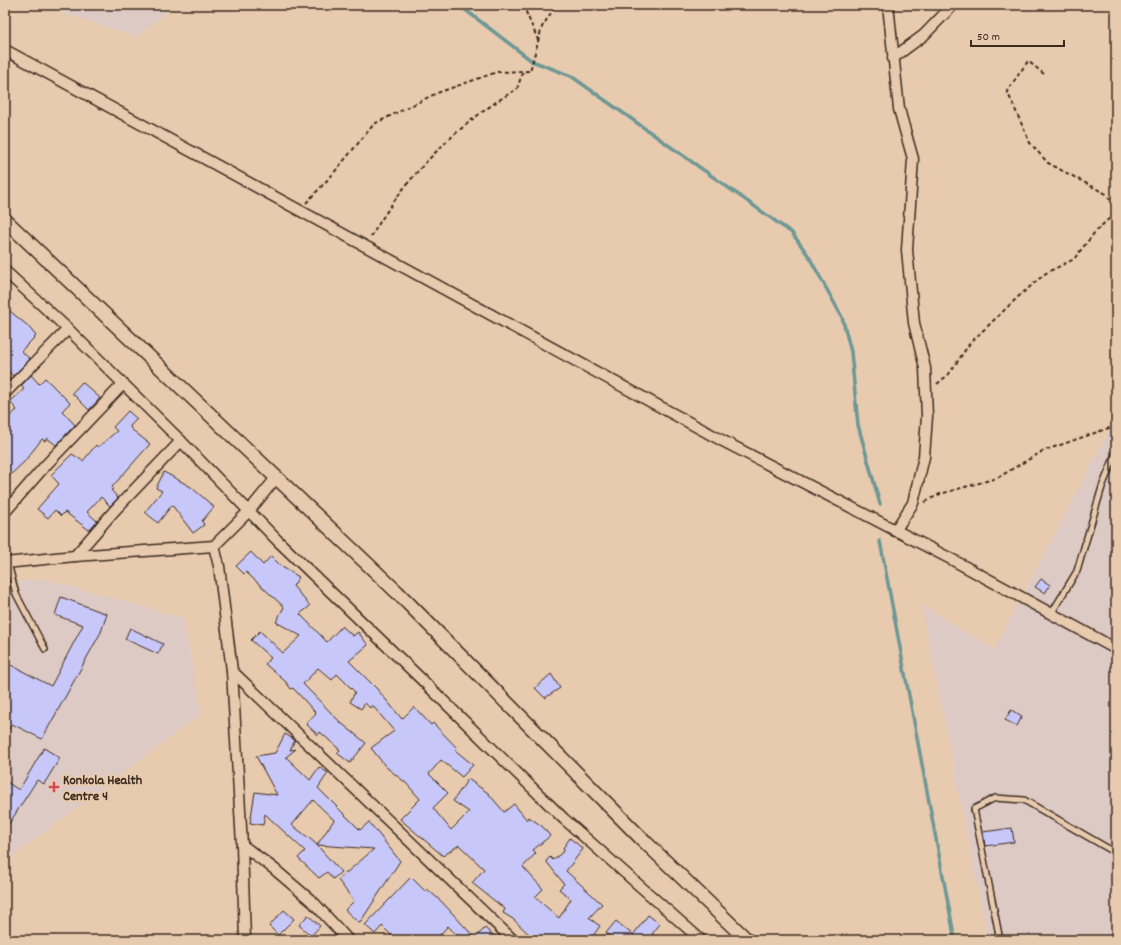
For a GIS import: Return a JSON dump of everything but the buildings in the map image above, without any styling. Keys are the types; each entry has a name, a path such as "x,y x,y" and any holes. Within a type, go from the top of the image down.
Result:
{"street":[{"path":"888,5 892,58 899,109 913,159 907,250 914,323 925,368 927,416 924,457 913,503 895,531"},
{"path":"892,58 924,35 953,5"},
{"path":"5,50 298,211 723,441 1116,649"},
{"path":"5,220 396,592 642,839 748,940"},
{"path":"7,276 68,329 181,440 277,540 564,819 701,940"},
{"path":"5,393 68,329"},
{"path":"5,512 44,467 123,384"},
{"path":"75,556 114,511 181,440"},
{"path":"6,563 75,556 214,546 249,511 276,478"},
{"path":"214,546 219,566 232,671 242,845 245,940"},
{"path":"232,671 513,940"},
{"path":"242,845 273,868 314,903 348,940"}],"lane":[{"path":"1051,614 1077,571 1102,487 1116,453"},
{"path":"6,563 16,594 45,649"},
{"path":"1000,940 974,809 995,798 1024,800 1116,854"}],"path":[{"path":"523,5 538,41"},
{"path":"298,211 332,175 374,124 444,90 497,72 530,71 542,27 556,5"},
{"path":"1044,74 1028,61 1007,91 1030,143 1048,163 1106,194 1116,209"},
{"path":"365,247 384,214 424,165 456,132 495,102 517,89 523,71"},
{"path":"926,392 949,374 970,343 1018,297 1046,273 1074,259 1095,232 1116,212"},
{"path":"909,509 940,494 997,478 1043,451 1109,428 1116,420"}],"shaded area":[{"path":"37,5 173,5 137,37"},
{"path":"1116,418 1116,940 988,940 921,605 994,649"},
{"name":"Konkola Health Centre 4","path":"45,579 183,618 202,713 5,862 5,583"}],"waterway":[{"path":"459,5 532,61 571,76 792,233 808,255 842,317 851,352 858,425 880,504"},
{"path":"880,541 955,940"}],"place":[{"name":"Konkola Health Centre 4","path":"54,787"}]}
